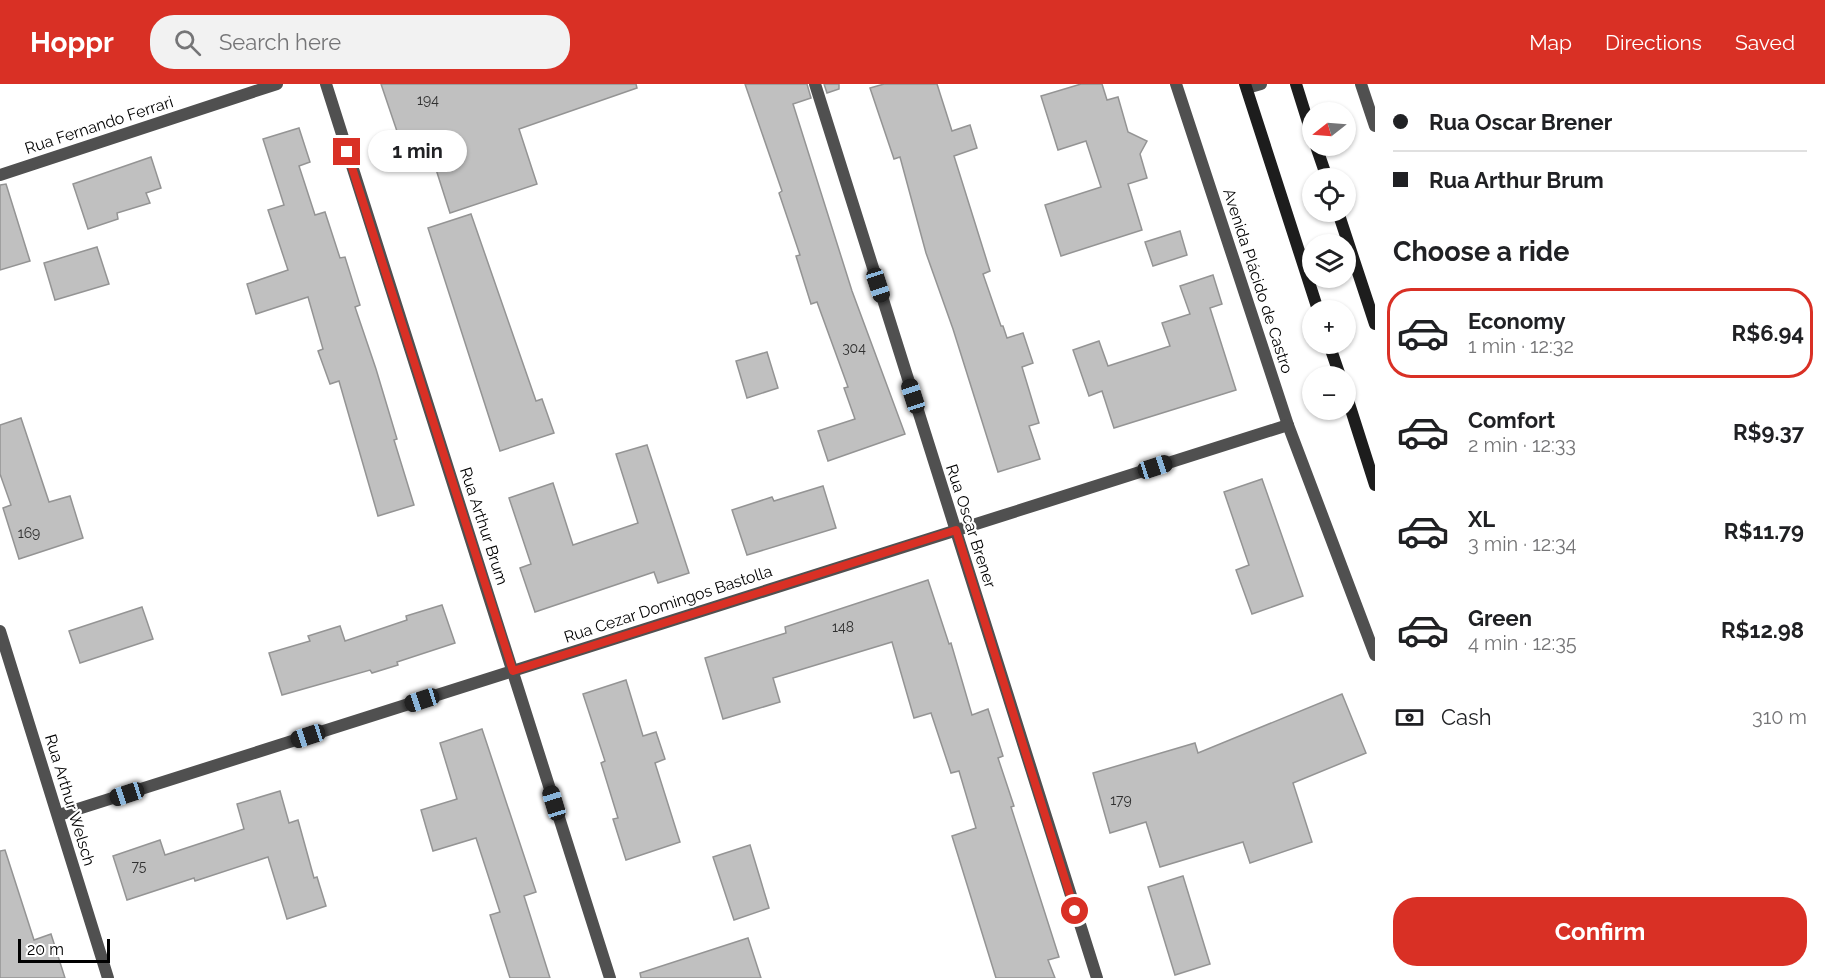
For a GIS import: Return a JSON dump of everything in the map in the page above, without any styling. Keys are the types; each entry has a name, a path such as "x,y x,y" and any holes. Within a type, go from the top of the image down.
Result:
{"main road":[{"path":"1296,84 1302,103"},
{"path":"1246,86 1315,300"},
{"path":"1341,222 1375,324"},
{"path":"1354,420 1375,485"}],"street":[{"name":"Rua Fernando Ferrari","path":"0,174 277,84"},
{"name":"Rua Arthur Brum","path":"326,84 610,978"},
{"name":"Rua Oscar Brener","path":"815,84 1096,978"},
{"name":"Avenida Plácido de Castro","path":"1176,84 1288,425 1375,655"},
{"path":"1246,86 1261,84"},
{"path":"1361,84 1375,126"},
{"name":"Rua Cezar Domingos Bastolla","path":"58,815 1288,425"},
{"name":"Rua Arthur Welsch","path":"0,632 108,978"}],"building":[{"path":"381,84 636,84 637,88 519,129 537,184 450,213 425,135 401,143"},
{"path":"745,84 807,84 811,98 793,104 852,291 905,434 828,461 818,431 855,419 844,388 848,387 817,302 811,304 796,256 800,255 779,193 782,191"},
{"path":"824,84 839,84 839,89 827,93"},
{"path":"884,84 937,84 952,131 970,125 977,148 954,156 990,271 983,274 1001,326 1007,338 1023,333 1033,363 1022,367 1039,423 1029,426 1040,459 998,472 953,329 926,253 900,157 894,159 870,88"},
{"path":"1081,84 1102,84 1107,100 1118,97 1128,132 1147,141 1140,154 1147,178 1128,184 1142,230 1061,256 1045,205 1101,187 1086,141 1058,150 1041,96"},
{"path":"299,128 310,162 299,166 315,215 325,212 340,258 345,257 360,305 355,307 397,439 394,440 414,505 378,516 339,381 330,384 318,351 323,349 308,297 256,314 247,284 288,270 268,210 284,205 263,139"},
{"path":"151,157 161,188 146,193 150,203 117,213 118,219 88,229 73,184"},
{"path":"6,184 30,261 0,270 0,185"},
{"path":"471,214 536,401 542,399 554,433 500,451 428,228"},
{"path":"1180,231 1187,255 1153,266 1145,242"},
{"path":"97,247 109,284 55,300 44,263"},
{"path":"1213,275 1222,304 1210,308 1236,390 1114,428 1102,391 1089,396 1073,350 1099,341 1108,366 1170,346 1162,323 1190,314 1180,286"},
{"path":"767,352 778,388 747,398 736,361"},
{"path":"21,418 49,502 70,496 83,538 19,559 3,508 11,505 0,474 0,425"},
{"path":"647,445 689,573 658,583 654,572 535,612 520,568 531,564 509,498 553,483 573,545 638,523 616,454"},
{"path":"1262,479 1303,596 1252,614 1236,570 1249,565 1224,492"},
{"path":"823,486 836,528 747,555 732,510 772,497 774,501"},
{"path":"928,580 949,644 951,643 972,715 988,709 1003,756 998,758 1014,806 1011,807 1059,957 1048,960 1055,978 996,978 952,836 976,828 959,771 951,773 931,713 914,718 892,642 773,678 780,702 723,719 705,658 786,633 785,627"},
{"path":"442,605 455,643 397,662 398,665 372,673 370,670 282,695 269,653 310,641 308,636 340,626 345,641 407,620 406,616"},
{"path":"142,607 153,639 80,663 69,631"},
{"path":"626,680 643,736 656,732 665,759 655,763 680,842 626,860 613,819 618,818 601,763 605,761 583,694"},
{"path":"1342,694 1366,753 1293,783 1312,842 1250,863 1243,842 1160,867 1146,822 1110,833 1093,773 1195,743 1198,753"},
{"path":"482,729 536,892 524,896 550,978 510,978 490,915 500,912 476,838 433,851 421,810 457,799 440,743"},
{"path":"280,791 289,823 298,820 314,878 317,877 326,906 287,919 268,857 127,900 113,856 160,840 165,855 244,829 237,804"},
{"path":"750,845 769,908 734,920 713,857"},
{"path":"5,850 34,940 51,934 65,978 0,978 0,851"},
{"path":"1183,876 1210,964 1175,975 1148,887"},
{"path":"748,938 761,978 641,978 640,973"}],"route":[{"path":"347,152 513,671 956,530 1075,911"}]}
